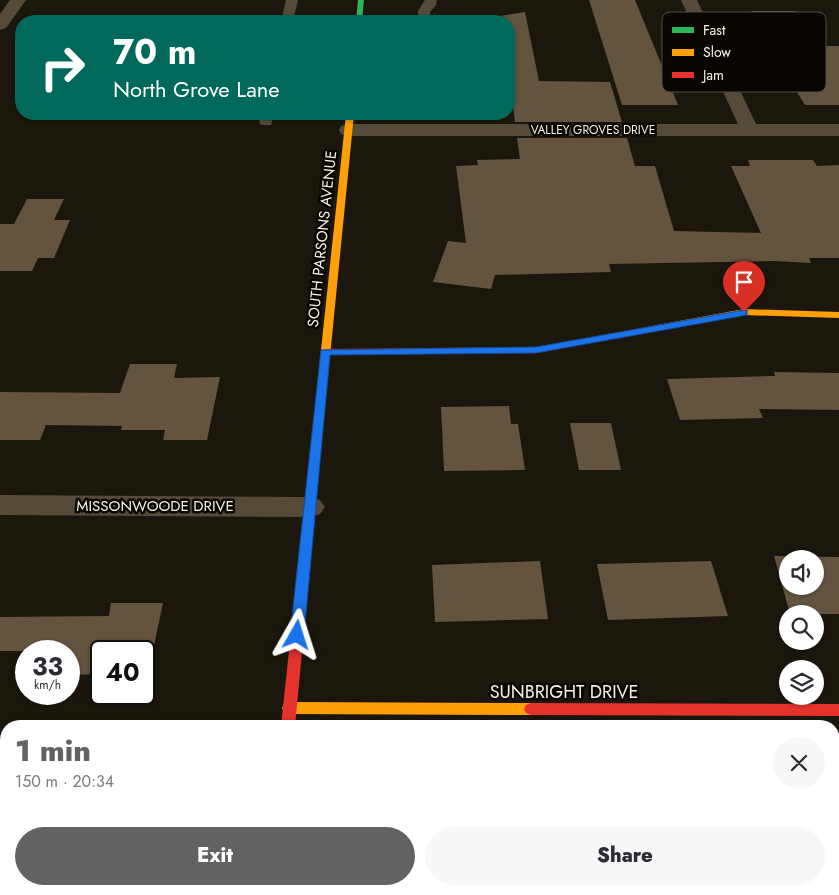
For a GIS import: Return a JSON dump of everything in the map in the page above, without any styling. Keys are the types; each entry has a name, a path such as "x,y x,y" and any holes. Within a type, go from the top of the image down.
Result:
{"street":[{"path":"0,24 18,0"},
{"path":"360,15 361,0"},
{"path":"690,0 696,12"},
{"path":"732,92 750,130"},
{"name":"VALLEY GROVES DRIVE","path":"349,122 839,130"},
{"name":"SOUTH PARSONS AVENUE","path":"289,720 349,122"},
{"path":"325,352 536,350 744,312 839,315"},
{"name":"MISSONWOODE DRIVE","path":"0,505 310,507"},
{"name":"SUNBRIGHT DRIVE","path":"290,708 839,710"}],"lane":[{"path":"288,15 292,0"},
{"path":"425,15 430,5 430,0"}],"building":[{"path":"589,0 635,0 662,66 662,92 673,92 678,105 622,105"},
{"path":"751,11 797,12 752,12"},
{"path":"525,12 539,81 610,82 622,122 515,122 515,15 506,15"},
{"path":"826,46 839,46 839,105 805,105 797,92 826,92"},
{"path":"517,138 627,138 635,166 655,166 674,231 761,233 731,166 750,166 748,160 813,160 817,166 839,165 839,258 809,258 811,263 774,261 609,264 611,272 495,275 491,289 433,282 448,241 466,243 456,166 478,165 477,160 520,159"},
{"path":"27,199 64,199 54,220 70,220 54,258 38,258 32,271 0,271 0,224 14,224"},
{"path":"130,364 177,364 174,378 220,377 207,440 163,440 165,430 121,430 122,426 46,425 40,440 0,440 0,392 120,393"},
{"path":"774,372 839,373 839,410 759,409 763,418 680,420 667,379 775,376"},
{"path":"509,406 511,424 518,424 525,470 444,471 441,407"},
{"path":"570,423 611,423 621,470 579,470"},
{"path":"774,556 779,556 779,574"},
{"path":"824,557 839,557 839,614 824,614 824,605 788,605 785,595 824,595"},
{"path":"540,561 548,619 435,622 432,565"},
{"path":"711,561 728,616 608,620 597,564"},
{"path":"111,603 163,603 155,641 90,640 90,674 80,675 80,640 15,640 15,651 0,651 0,617 109,616"}],"traffic: fast":[{"path":"360,15 361,0"}],"traffic: slow":[{"path":"321,397 349,120"},
{"path":"652,329 744,312 839,315"},
{"path":"289,708 531,709"}],"traffic: jam":[{"path":"325,352 536,350 652,329"},
{"path":"289,720 321,397"},
{"path":"531,709 839,710"}],"route":[{"path":"297,635 325,352 536,350 744,312"}]}
